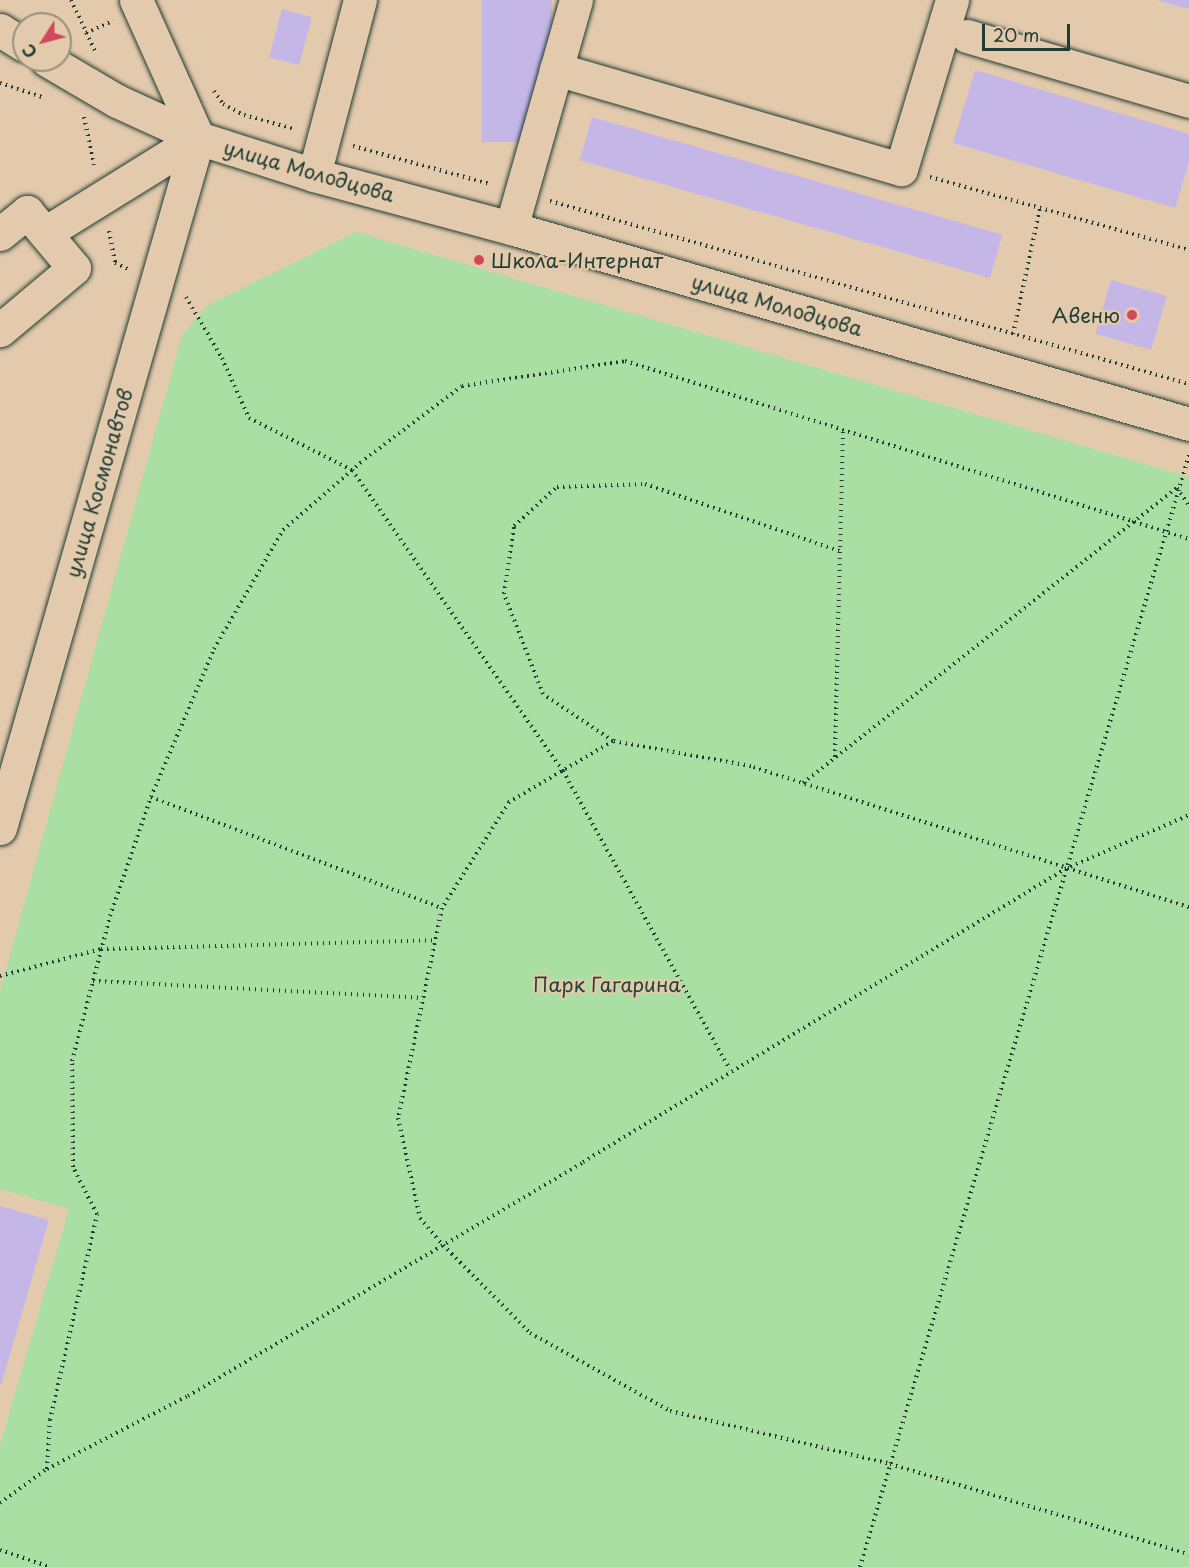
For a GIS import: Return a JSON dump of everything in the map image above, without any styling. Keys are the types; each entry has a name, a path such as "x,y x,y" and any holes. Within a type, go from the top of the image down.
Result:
{"street":[{"name":"улица Молодцова","path":"136,0 198,138 314,175 511,228 1189,424"},
{"path":"314,175 360,0"},
{"path":"511,228 576,0"},
{"path":"556,69 901,169 952,0"},
{"path":"967,36 1189,101"},
{"path":"67,72 117,101 198,138"},
{"path":"45,233 198,138"},
{"name":"улица Космонавтов","path":"0,828 198,138"},
{"path":"0,234 27,212 74,267 0,330"}],"path":[{"path":"212,89 224,104 244,115 1189,384"},
{"path":"82,110 116,263 184,294 222,358 249,418 352,470 563,771 730,1070"},
{"path":"901,169 1189,250"},
{"path":"1013,334 1040,208"},
{"path":"47,1469 50,1420 97,1214 73,1167 72,1061 101,949 151,797 214,649 283,530 352,470 462,386 625,362 1189,539"},
{"path":"834,758 843,429"},
{"path":"860,1567 1164,531 1189,455"},
{"path":"840,551 645,484 557,487 514,526 504,594 543,694 613,741 751,766 1065,869 1189,907"},
{"path":"803,783 1177,488"},
{"path":"1177,488 1189,506"},
{"path":"613,741 509,802 442,908 398,1118 420,1218 443,1245 530,1333 670,1411 890,1464 1189,1554"},
{"path":"151,797 442,908"},
{"path":"0,1503 47,1469 188,1396 443,1245 1065,869 1189,815"},
{"path":"0,976 101,949 436,940"},
{"path":"93,981 423,998"},
{"path":"0,1550 50,1567"}],"green space":[{"name":"Парк Гагарина","path":"356,232 1189,477 1189,1567 0,1567 0,1445 69,1209 0,1189 0,991 182,335 208,305"}],"building":[{"path":"482,0 552,0 552,142 482,142"},
{"path":"1189,0 1189,9 1159,1"},
{"path":"282,9 312,17 299,65 269,57"},
{"path":"975,70 1189,134 1189,162 1175,208 953,143"},
{"path":"592,117 1002,235 990,278 580,160"},
{"name":"Авеню","path":"1111,280 1167,296 1151,350 1096,334"},
{"path":"0,1206 49,1220 1,1385 0,1384"}],"place":[{"name":"Школа-Интернат","path":"479,260"},
{"name":"Авеню","path":"1132,315"}]}
